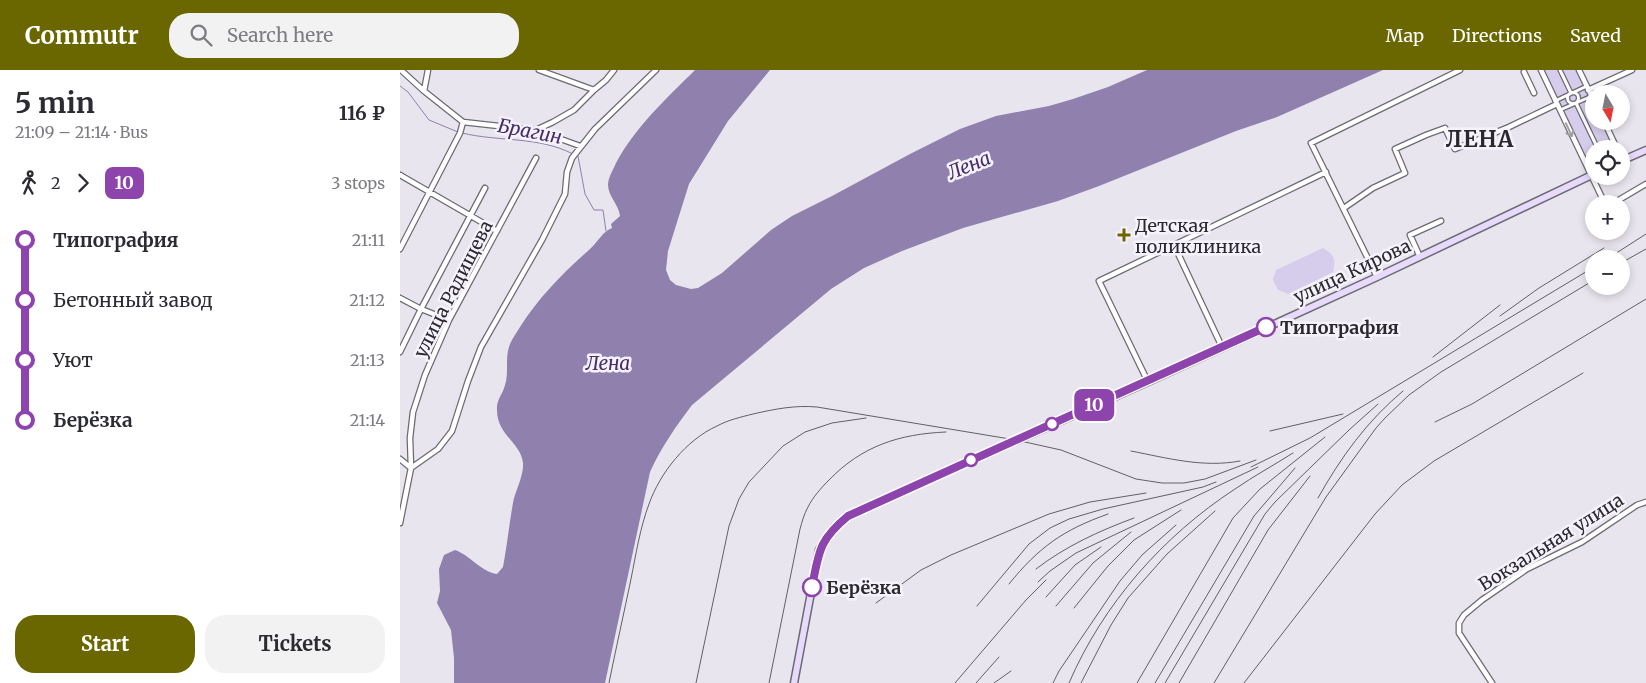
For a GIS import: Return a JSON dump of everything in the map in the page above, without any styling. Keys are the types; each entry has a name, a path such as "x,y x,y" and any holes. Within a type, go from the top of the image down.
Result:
{"main road":[{"path":"1630,157 1645,152"},
{"name":"улица Кирова","path":"794,683 819,550 836,526 848,516 1377,277 1585,176"}],"street":[{"path":"401,70 463,122 536,130 579,148"},
{"path":"424,91 428,70"},
{"path":"539,70 594,90"},
{"path":"536,130 574,110 614,70"},
{"path":"400,459 412,468 438,449 452,431 481,347 542,240 565,194 567,172 572,158 579,148 656,70"},
{"path":"1377,277 1311,143 1460,70"},
{"path":"1541,70 1585,161"},
{"path":"1560,70 1571,93 1575,93 1578,96 1576,103 1594,140"},
{"path":"1579,70 1586,85"},
{"path":"1595,85 1632,70"},
{"path":"1525,71 1534,93"},
{"path":"1344,208 1373,188 1405,173 1395,149 1445,128 1455,148 1509,127 1571,93 1585,89"},
{"path":"1571,93 1568,100 1571,103 1576,103"},
{"path":"1560,110 1585,100"},
{"path":"400,249 460,133 463,122"},
{"name":"улица Радищева","path":"400,523 412,468 410,438 413,412 425,375 449,320 536,158"},
{"path":"1148,382 1099,281 1326,172"},
{"path":"400,175 497,231"},
{"path":"1627,195 1646,184"},
{"path":"400,352 485,188"},
{"path":"1420,257 1410,234 1441,221"},
{"path":"1174,245 1222,348"},
{"path":"400,298 449,320"},
{"name":"Вокзальная улица","path":"1492,683 1459,633 1458,623 1464,615 1527,569 1582,542 1637,504 1646,502"}],"shaded area":[{"path":"1543,70 1577,70 1585,86 1585,130 1606,130 1611,140 1585,140 1585,157"},
{"path":"1323,248 1333,258 1333,272 1288,294 1278,290 1273,280 1276,270"}],"water":[{"name":"Лена","path":"695,70 770,70 728,121 689,184 668,251 666,270 670,280 676,285 691,289 698,288 722,273 771,230 792,216 960,129 996,116 1049,106 1073,99 1108,87 1147,70 1383,70 1277,117 1236,131 1099,186 1058,201 963,228 902,251 864,268 831,289 692,405 659,454 650,472 605,683 454,683 451,630 437,603 440,591 439,569 444,555 455,550 491,573 497,574 503,567 513,503 523,468 521,456 501,426 497,410 506,380 507,356 510,344 527,316 544,295 561,276 612,228 611,224 620,216 608,189 610,177 616,163 642,125"}],"waterway":[{"name":"Брагин","path":"400,86 408,92 429,120 458,132"},
{"name":"Брагин","path":"462,133 546,144 573,154"},
{"name":"Брагин","path":"576,155 578,156 585,194 594,210 603,210 606,231"}],"railway":[{"path":"1621,250 1646,234"},
{"path":"1500,316 1539,288 1604,248"},
{"path":"1630,258 1646,249"},
{"path":"1251,467 1310,438 1585,272"},
{"path":"1214,683 1326,497 1385,418 1409,395 1441,372 1585,285"},
{"path":"1435,422 1472,404 1646,299"},
{"path":"1433,357 1500,305"},
{"path":"1244,683 1375,514 1402,485 1434,461 1583,373"},
{"path":"1318,498 1336,468 1366,427 1403,391"},
{"path":"1165,683 1265,514 1275,502 1378,404"},
{"path":"609,683 641,532 654,492 667,469 685,449 706,432 730,420 777,409 817,407 1016,440 1061,450 1136,479 1162,483 1184,483 1205,479 1256,460"},
{"path":"1270,431 1343,414"},
{"path":"696,683 729,526 739,499 749,482 783,446 805,432 832,423 866,418"},
{"path":"769,683 800,529 810,503 826,483 842,468 868,450 897,439 946,432"},
{"path":"1137,683 1233,518 1260,489 1325,437"},
{"path":"1131,451 1199,463 1240,461"},
{"path":"1069,683 1083,654 1117,599 1160,550 1183,528 1209,508 1242,484 1293,453"},
{"path":"1038,582 1076,553 1258,467"},
{"path":"1155,683 1254,516 1295,468"},
{"path":"1179,683 1268,530 1310,476"},
{"path":"977,606 1029,544 1050,528 1069,519 1103,509 1203,487 1216,482"},
{"path":"876,603 921,570 951,555 1049,514 1090,502 1146,493"},
{"path":"1074,608 1108,566 1134,540 1181,510"},
{"path":"1081,683 1111,625 1128,598 1167,554 1215,511"},
{"path":"1009,584 1031,560 1053,541 1078,526 1108,514"},
{"path":"1036,569 1059,553 1083,540 1134,518"},
{"path":"1053,683 1059,671 1120,581 1142,555 1176,525"},
{"path":"1056,606 1093,563 1131,532"},
{"path":"1046,597 1075,565 1101,547"},
{"path":"955,683 1026,600 1046,580"},
{"path":"976,683 999,657"},
{"path":"994,683 1011,671"}],"bus line":[{"name":"10","path":"812,587 819,550 836,526 848,516 1266,327"}],"place":[{"name":"Детская поликлиника","path":"1124,235"},
{"name":"Типография","path":"1266,327"},
{"name":"Берёзка","path":"812,587"}],"district":[{"name":"ЛЕНА","path":"1480,139"}]}
